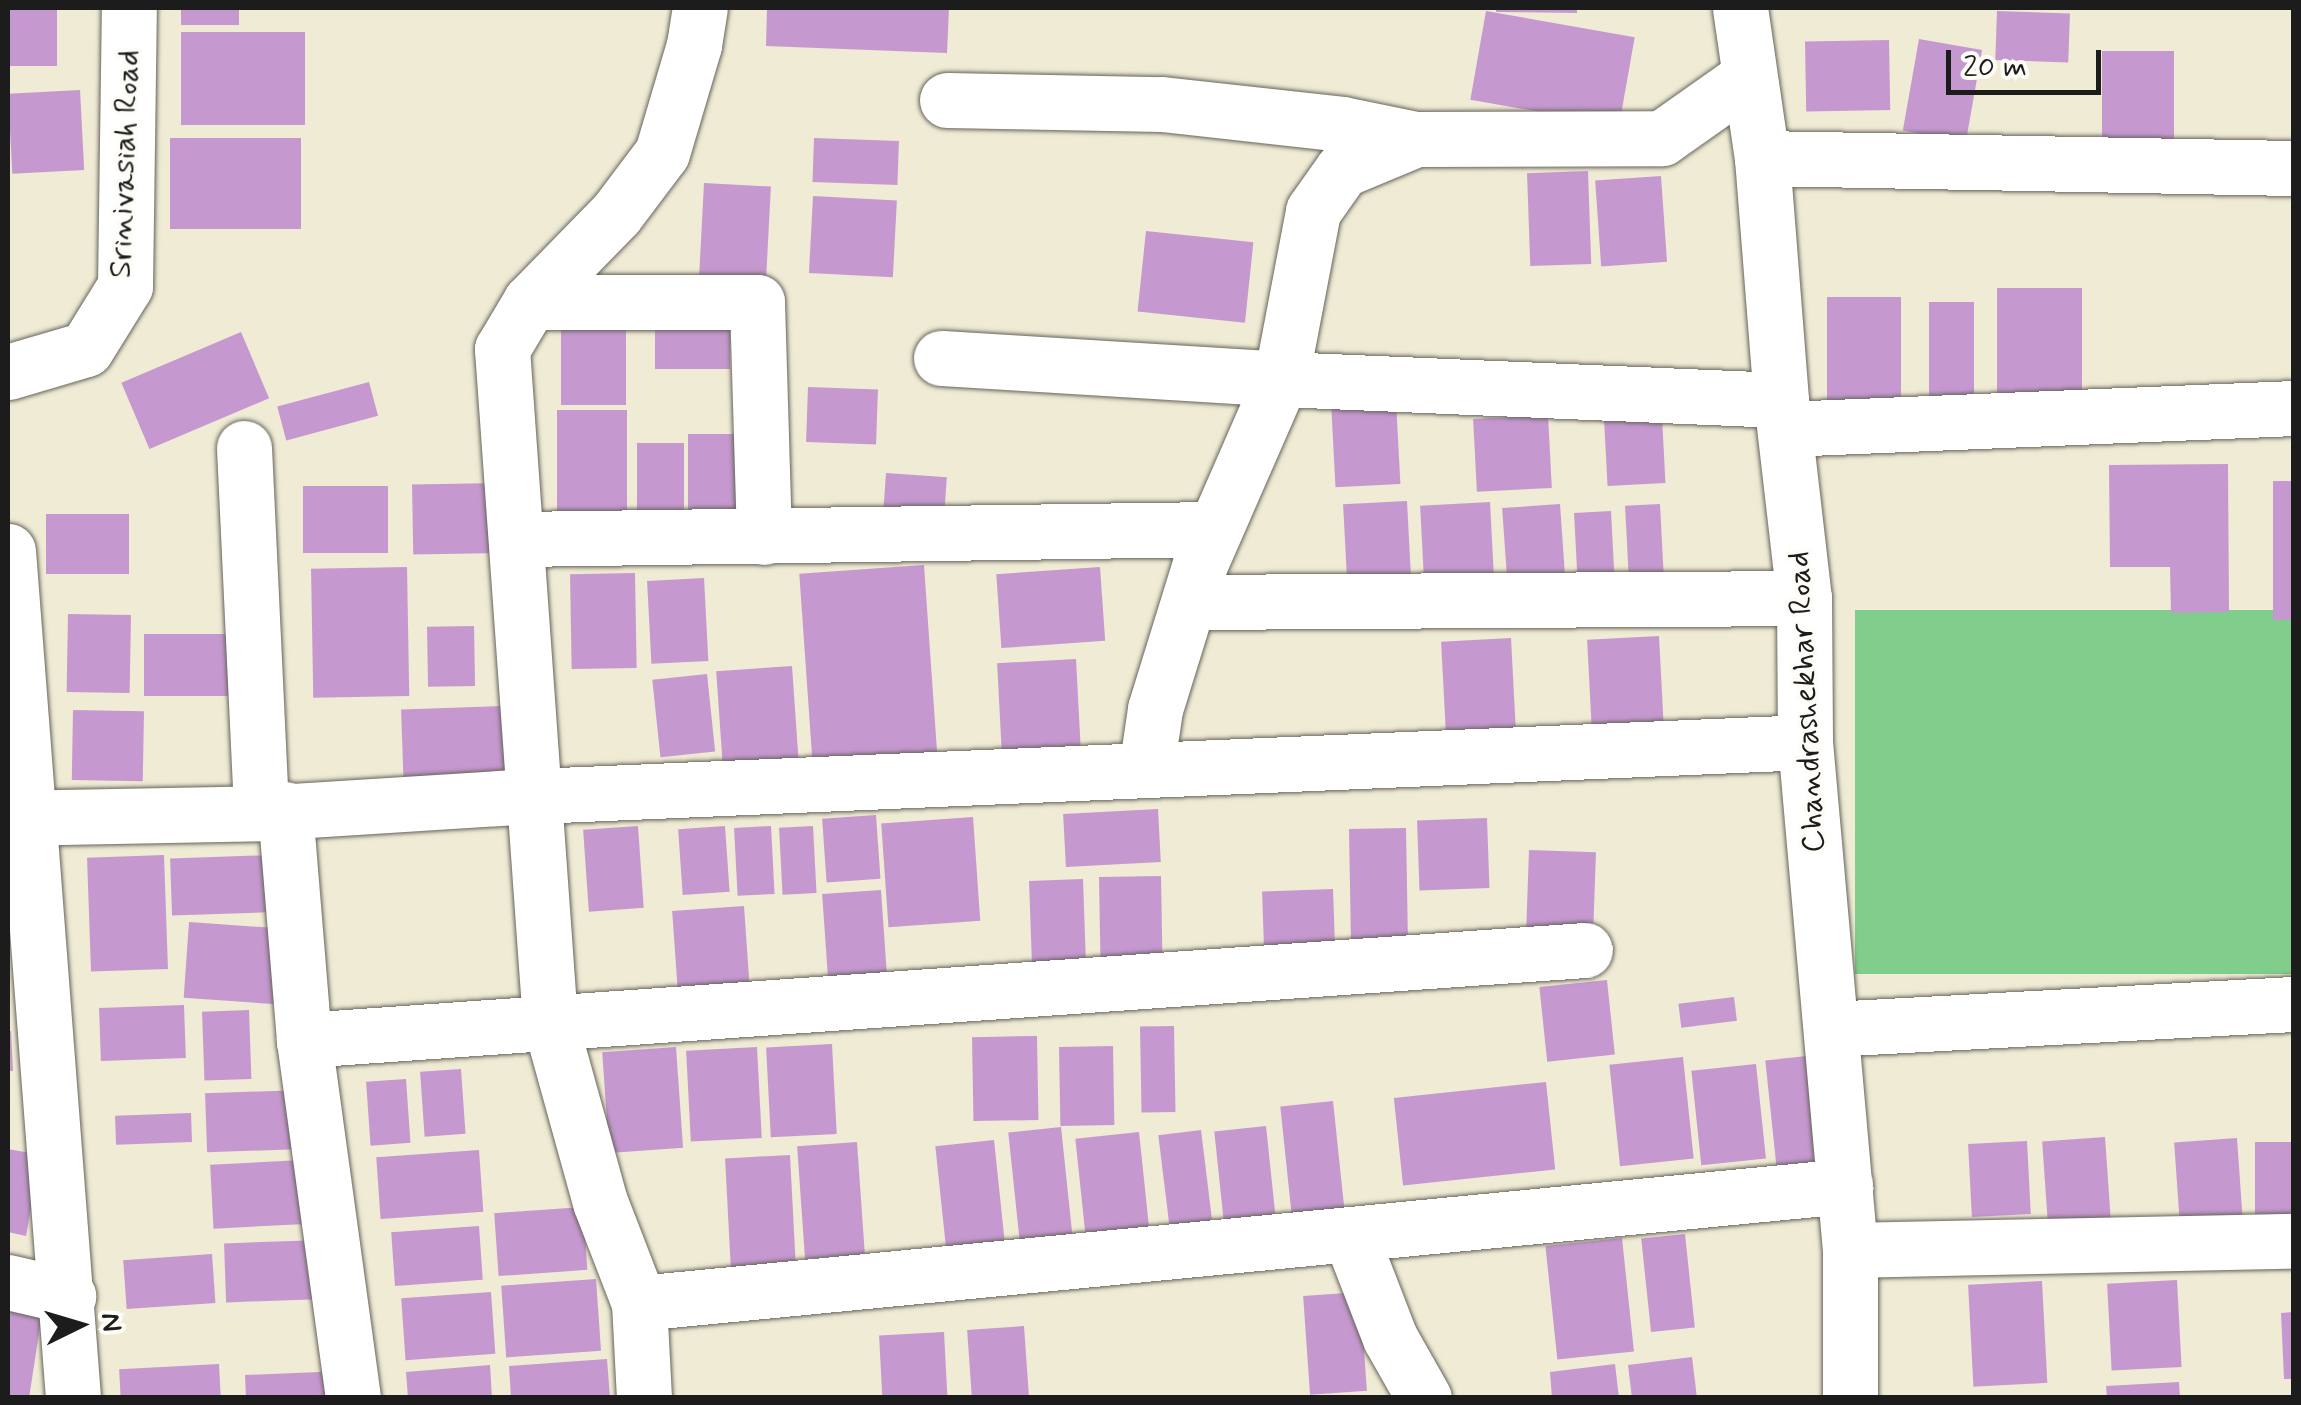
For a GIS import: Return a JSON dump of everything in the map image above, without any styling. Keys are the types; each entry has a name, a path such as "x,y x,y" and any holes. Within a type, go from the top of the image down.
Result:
{"street":[{"name":"Srinivasiah Road","path":"8,372 86,349 125,286 130,8"},
{"path":"644,1398 640,1303 600,1202 550,1022 502,349 530,302 616,214 662,153 694,45 700,8"},
{"name":"Chandrashekhar Road","path":"1740,8 1747,78 1762,158 1783,415 1804,598 1805,742 1850,1250 1850,1398"},
{"path":"948,100 1162,104 1342,124 1416,139 1662,138 1747,78"},
{"path":"1146,770 1155,709 1189,602 1215,529 1281,379 1312,211 1342,170 1416,139"},
{"path":"1762,158 2294,168"},
{"path":"530,302 737,298 757,302 764,538"},
{"path":"940,358 1783,415 2294,408"},
{"path":"244,448 273,811 353,1398"},
{"path":"517,539 1215,529"},
{"path":"8,551 18,818 68,1296 73,1398"},
{"path":"1189,602 1804,598"},
{"path":"18,818 273,811 535,796 1805,742"},
{"path":"304,1040 1585,950"},
{"path":"1831,1029 2294,1004"},
{"path":"640,1303 1845,1186"},
{"path":"1350,1237 1390,1338 1424,1398"},
{"path":"1850,1250 2294,1241"},
{"path":"8,1282 68,1296"}],"green space":[{"path":"1855,610 2293,610 2293,974 1855,974"}],"building":[{"path":"8,8 57,8 57,66 8,66"},
{"path":"181,8 239,8 239,25 181,25"},
{"path":"767,8 949,8 947,53 766,46"},
{"path":"1496,8 1577,8 1577,13 1496,12"},
{"path":"1486,11 1635,37 1619,126 1470,100"},
{"path":"1997,11 2070,14 2068,63 1995,60"},
{"path":"181,32 305,32 305,125 181,125"},
{"path":"1919,39 1982,50 1966,142 1903,131"},
{"path":"1889,40 1890,110 1806,111 1805,41"},
{"path":"2102,51 2174,51 2174,140 2102,140"},
{"path":"80,90 84,170 12,174 8,94"},
{"path":"170,138 301,138 301,229 170,229"},
{"path":"814,138 899,141 897,185 812,182"},
{"path":"1588,171 1591,264 1530,266 1527,173"},
{"path":"1661,176 1667,262 1601,266 1595,181"},
{"path":"704,183 771,187 766,278 699,275"},
{"path":"813,196 897,200 893,277 809,273"},
{"path":"1146,231 1253,242 1245,323 1138,312"},
{"path":"1997,288 2082,288 2082,416 1997,416"},
{"path":"1827,297 1901,297 1901,421 1827,421"},
{"path":"1929,302 1974,302 1974,420 1929,420"},
{"path":"655,303 730,303 730,369 655,369"},
{"path":"561,323 626,323 626,405 561,405"},
{"path":"241,332 269,398 149,449 121,383"},
{"path":"369,382 378,416 286,440 277,407"},
{"path":"808,387 878,389 876,444 806,442"},
{"path":"1396,400 1400,484 1335,487 1331,403"},
{"path":"557,410 627,410 627,513 557,513"},
{"path":"1548,415 1552,488 1477,492 1473,419"},
{"path":"1662,417 1665,483 1608,486 1604,420"},
{"path":"688,434 736,434 736,516 688,516"},
{"path":"637,443 684,443 684,512 637,512"},
{"path":"2228,464 2229,612 2171,613 2170,567 2110,567 2109,465"},
{"path":"886,473 947,477 944,521 883,517"},
{"path":"2273,481 2294,481 2294,620 2273,620"},
{"path":"500,483 501,553 413,555 412,485"},
{"path":"303,486 388,486 388,553 303,553"},
{"path":"1407,501 1412,589 1348,592 1343,504"},
{"path":"1490,502 1494,584 1424,588 1420,506"},
{"path":"1560,504 1565,578 1507,582 1502,508"},
{"path":"1660,504 1664,586 1629,588 1625,506"},
{"path":"1611,511 1615,587 1578,589 1574,513"},
{"path":"46,514 129,514 129,574 46,574"},
{"path":"924,565 937,754 812,762 799,574"},
{"path":"407,567 409,696 313,698 311,569"},
{"path":"1100,567 1105,641 1001,648 996,574"},
{"path":"635,573 637,668 572,669 570,574"},
{"path":"704,578 708,661 651,664 647,581"},
{"path":"68,614 131,615 130,693 67,692"},
{"path":"474,626 475,686 428,687 427,627"},
{"path":"144,634 228,634 228,696 144,696"},
{"path":"1659,636 1664,733 1592,737 1587,640"},
{"path":"1511,638 1516,734 1446,738 1441,642"},
{"path":"1076,659 1081,752 1002,756 997,663"},
{"path":"792,666 798,759 723,764 716,671"},
{"path":"707,674 715,752 660,757 652,680"},
{"path":"504,706 507,780 404,784 401,710"},
{"path":"73,710 144,711 143,781 72,780"},
{"path":"1158,809 1161,862 1066,867 1063,814"},
{"path":"876,815 880,879 827,883 822,819"},
{"path":"973,817 980,921 888,927 881,823"},
{"path":"1487,818 1489,888 1419,890 1417,820"},
{"path":"638,826 644,908 589,912 583,830"},
{"path":"725,826 730,892 683,895 678,829"},
{"path":"771,826 775,894 738,896 734,828"},
{"path":"813,826 817,893 783,895 779,828"},
{"path":"1406,828 1408,938 1351,939 1349,829"},
{"path":"1529,850 1596,852 1593,930 1526,928"},
{"path":"164,855 168,969 91,972 87,858"},
{"path":"273,855 275,912 172,916 170,859"},
{"path":"1161,876 1163,972 1101,973 1099,877"},
{"path":"1083,879 1086,969 1032,971 1029,881"},
{"path":"1333,889 1335,951 1264,953 1262,891"},
{"path":"881,890 888,989 829,993 822,894"},
{"path":"744,906 751,1002 679,1007 672,911"},
{"path":"189,922 286,929 280,1005 184,998"},
{"path":"1607,980 1615,1055 1547,1062 1539,987"},
{"path":"1734,997 1737,1021 1681,1028 1678,1004"},
{"path":"184,1005 186,1058 101,1061 99,1008"},
{"path":"249,1010 251,1079 204,1081 202,1012"},
{"path":"1174,1026 1176,1112 1142,1113 1140,1027"},
{"path":"11,1031 13,1071 8,1071"},
{"path":"1037,1036 1038,1120 973,1121 972,1037"},
{"path":"832,1044 837,1134 771,1137 766,1047"},
{"path":"1113,1046 1114,1125 1060,1126 1059,1047"},
{"path":"676,1047 683,1148 609,1153 602,1052"},
{"path":"757,1047 762,1138 691,1142 686,1051"},
{"path":"1817,1055 1828,1160 1776,1166 1765,1060"},
{"path":"1683,1057 1694,1158 1620,1166 1609,1065"},
{"path":"1756,1064 1766,1158 1701,1165 1691,1071"},
{"path":"461,1069 466,1134 425,1137 420,1072"},
{"path":"406,1079 410,1143 371,1146 366,1082"},
{"path":"1546,1082 1555,1170 1403,1186 1394,1098"},
{"path":"301,1090 303,1149 207,1152 205,1093"},
{"path":"1333,1101 1344,1208 1292,1214 1280,1107"},
{"path":"191,1113 192,1142 116,1145 115,1116"},
{"path":"1266,1126 1277,1230 1225,1236 1214,1131"},
{"path":"1061,1127 1073,1245 1021,1251 1008,1133"},
{"path":"1201,1130 1215,1241 1172,1246 1158,1135"},
{"path":"1139,1132 1151,1246 1087,1253 1075,1139"},
{"path":"2105,1137 2111,1229 2049,1233 2042,1141"},
{"path":"2237,1138 2243,1231 2181,1235 2174,1142"},
{"path":"994,1140 1006,1258 948,1265 935,1146"},
{"path":"2027,1141 2031,1214 1972,1217 1968,1144"},
{"path":"857,1142 865,1255 805,1259 797,1146"},
{"path":"2255,1142 2294,1142 2294,1229 2255,1229"},
{"path":"8,1149 41,1155 26,1236 8,1232"},
{"path":"479,1150 483,1212 381,1219 376,1157"},
{"path":"790,1155 796,1264 731,1267 725,1158"},
{"path":"302,1160 305,1224 213,1229 210,1165"},
{"path":"583,1207 587,1270 499,1276 494,1213"},
{"path":"479,1226 483,1280 395,1286 391,1232"},
{"path":"1685,1234 1695,1327 1651,1332 1641,1239"},
{"path":"1622,1238 1634,1351 1557,1359 1545,1246"},
{"path":"322,1240 324,1299 226,1302 224,1243"},
{"path":"212,1254 215,1303 127,1309 123,1260"},
{"path":"596,1279 601,1351 506,1357 501,1286"},
{"path":"2177,1280 2182,1367 2112,1371 2107,1284"},
{"path":"2042,1281 2047,1383 1973,1387 1968,1285"},
{"path":"491,1292 495,1354 406,1360 401,1298"},
{"path":"1360,1292 1367,1391 1310,1395 1303,1296"},
{"path":"8,1309 42,1314 29,1398 8,1395"},
{"path":"2294,1312 2294,1379 2284,1379 2281,1313"},
{"path":"1024,1326 1029,1398 972,1398 967,1330"},
{"path":"944,1332 947,1398 882,1398 879,1335"},
{"path":"1692,1357 1697,1398 1632,1398 1628,1365"},
{"path":"607,1359 610,1398 511,1398 509,1366"},
{"path":"219,1364 221,1398 121,1398 119,1369"},
{"path":"1615,1364 1619,1398 1552,1398 1550,1372"},
{"path":"490,1365 492,1398 408,1398 406,1372"},
{"path":"342,1371 343,1398 246,1398 245,1375"},
{"path":"2179,1382 2180,1398 2107,1398 2106,1386"}]}
